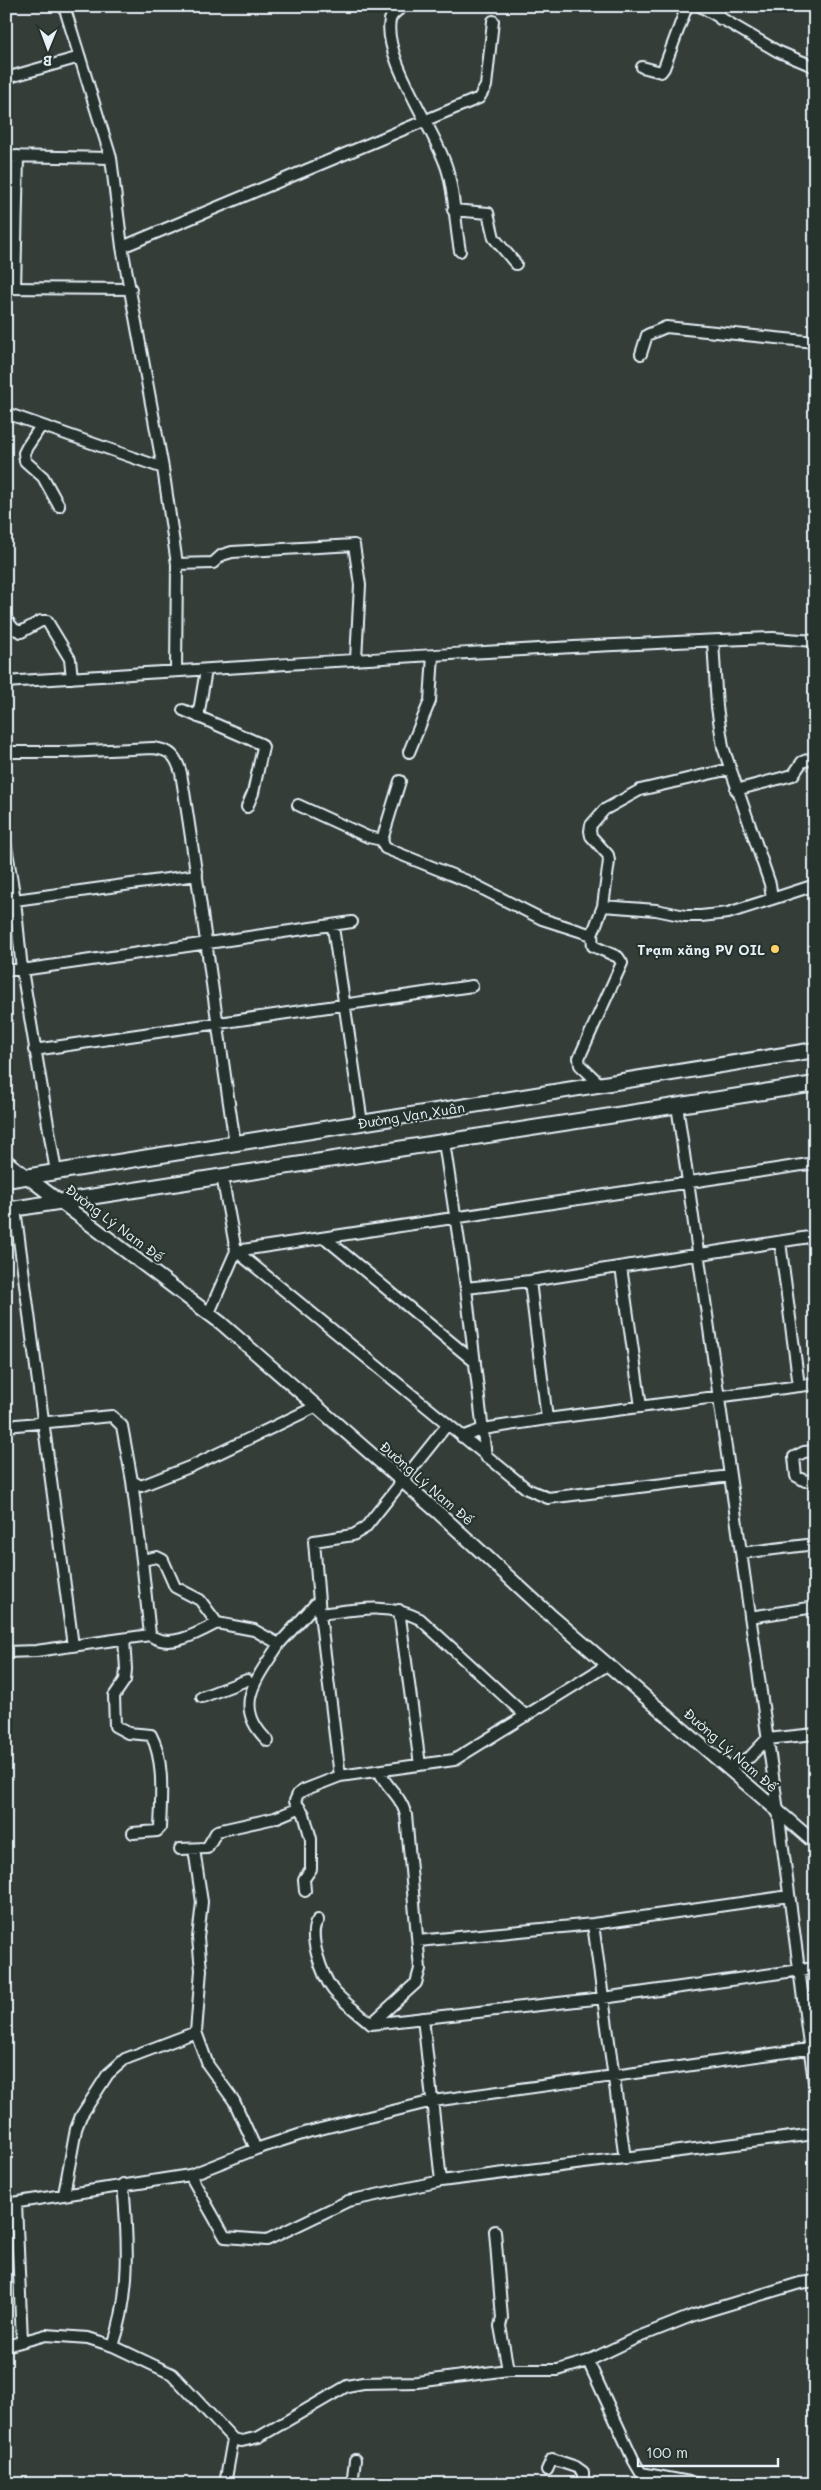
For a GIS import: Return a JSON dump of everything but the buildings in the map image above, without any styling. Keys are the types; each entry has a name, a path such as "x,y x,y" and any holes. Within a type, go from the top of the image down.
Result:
{"main road":[{"name":"Đường Vạn Xuân","path":"6,1180 815,1050"},
{"path":"11,1209 815,1084"}],"street":[{"path":"64,6 111,158 122,247 163,468 177,564 176,672"},
{"path":"403,6 390,19 391,41 423,120 448,171 460,251"},
{"path":"642,67 656,72 661,72 664,68 687,6"},
{"path":"700,6 777,51 815,67"},
{"path":"717,6 720,19"},
{"path":"122,247 479,98 484,93 493,21"},
{"path":"6,78 80,57"},
{"path":"6,156 111,158"},
{"path":"18,156 11,220 10,288 131,289"},
{"path":"453,210 488,213 494,238 516,264"},
{"path":"640,354 647,335 666,327 815,342"},
{"path":"6,413 163,468"},
{"path":"41,426 24,453 25,461 42,477 59,506"},
{"path":"177,564 213,563 222,555 232,552 354,545 360,585 356,659"},
{"path":"6,619 14,629 21,632 41,621 47,621 70,659 72,678"},
{"path":"6,682 433,655 773,638 815,641"},
{"path":"713,641 717,707 723,747 736,790 770,884 772,899"},
{"path":"409,752 430,702 433,655"},
{"path":"198,717 206,670"},
{"path":"183,710 260,742 263,747 253,792 247,808"},
{"path":"6,752 66,752 153,748 172,753 177,759 181,772 208,944 217,1025 235,1143"},
{"path":"736,790 793,775 802,762 815,757"},
{"path":"600,1084 580,1065 579,1058 622,963 618,957 593,946 592,935 603,906 610,861 608,855 591,836 591,825 604,810 640,790 730,769"},
{"path":"400,782 382,840 383,845 388,850 467,881 542,919 592,935"},
{"path":"298,805 368,837 382,840"},
{"path":"6,846 15,900 22,970 34,1050 56,1172"},
{"path":"15,900 197,875"},
{"path":"603,906 656,910 685,916 728,914 815,885"},
{"path":"6,970 22,970 333,927 352,922"},
{"path":"333,927 362,1123"},
{"path":"34,1050 217,1025 472,986"},
{"path":"677,1105 799,1970 812,2048 815,2089"},
{"path":"444,1142 457,1218 486,1456"},
{"name":"Đường Lý Nam Đế","path":"6,1161 209,1313 402,1481 549,1614 815,1843"},
{"path":"236,1251 815,1163"},
{"path":"209,1313 236,1251 222,1176"},
{"path":"11,1209 73,1646"},
{"path":"466,1288 530,1281 815,1236"},
{"path":"325,1238 475,1362"},
{"path":"780,1242 800,1386"},
{"path":"236,1251 527,1490 548,1498 730,1476"},
{"path":"621,1267 641,1407"},
{"path":"530,1281 547,1419"},
{"path":"462,1437 483,1429 547,1419 815,1384"},
{"path":"132,1481 141,1486 192,1466 316,1406"},
{"path":"6,1426 106,1415 116,1418 122,1426 132,1481 150,1635"},
{"path":"340,1776 318,1600 314,1540 360,1532 447,1425"},
{"path":"815,1451 804,1452 794,1457 796,1476 805,1481 815,1479"},
{"path":"741,1553 815,1544"},
{"path":"142,1560 161,1558 175,1587 200,1600 218,1623"},
{"path":"202,1697 252,1678 318,1600"},
{"path":"750,1617 815,1607"},
{"path":"320,1614 378,1608 398,1610 420,1619 526,1716"},
{"path":"398,1610 420,1765"},
{"path":"6,1652 73,1646 150,1635 157,1640 166,1642 188,1636 218,1623 254,1630 279,1644"},
{"path":"124,1639 125,1680 114,1696 115,1726 128,1733 151,1735 158,1758 160,1789 160,1828 157,1830 133,1832"},
{"path":"305,1891 304,1880 311,1869 312,1845 304,1814 299,1808 296,1798 304,1790 340,1776 454,1760 609,1664"},
{"path":"252,1678 248,1708 253,1725 268,1741"},
{"path":"728,1767 750,1757 767,1739 815,1734"},
{"path":"371,2024 416,1983 420,1969 406,1815 400,1797 390,1789 379,1771"},
{"path":"180,1849 207,1848 217,1831 275,1818 299,1808"},
{"path":"194,1849 202,1902 198,1938 201,1970 196,2032 208,2065 234,2100 256,2149"},
{"path":"418,1941 593,1924 789,1896"},
{"path":"318,1920 314,1925 314,1942 325,1977 334,1990 371,2024 602,1998 815,1968"},
{"path":"593,1924 625,2158"},
{"path":"423,2018 441,2181"},
{"path":"64,2194 76,2129 81,2116 108,2074 125,2059 196,2032"},
{"path":"22,2340 11,2204 123,2184 190,2175 256,2149 308,2132 433,2101 812,2048"},
{"path":"190,2175 225,2237 267,2240 348,2202 441,2181 815,2134"},
{"path":"114,2346 121,2324 124,2298 127,2231 123,2184"},
{"path":"495,2231 502,2318 500,2326 508,2370"},
{"path":"6,2346 22,2340 46,2335 88,2338 114,2346 172,2374 234,2439 242,2441 259,2437 346,2386 362,2383 417,2382 508,2370 558,2370 588,2361 636,2338 703,2312 800,2283 815,2281"},
{"path":"588,2361 634,2461 642,2473 660,2480 700,2484"},
{"path":"225,2484 234,2439"},
{"path":"547,2470 552,2459 560,2460 583,2472 583,2484"},
{"path":"352,2484 355,2460"}],"place":[{"name":"Trạm xăng PV OIL","path":"775,949"}]}
